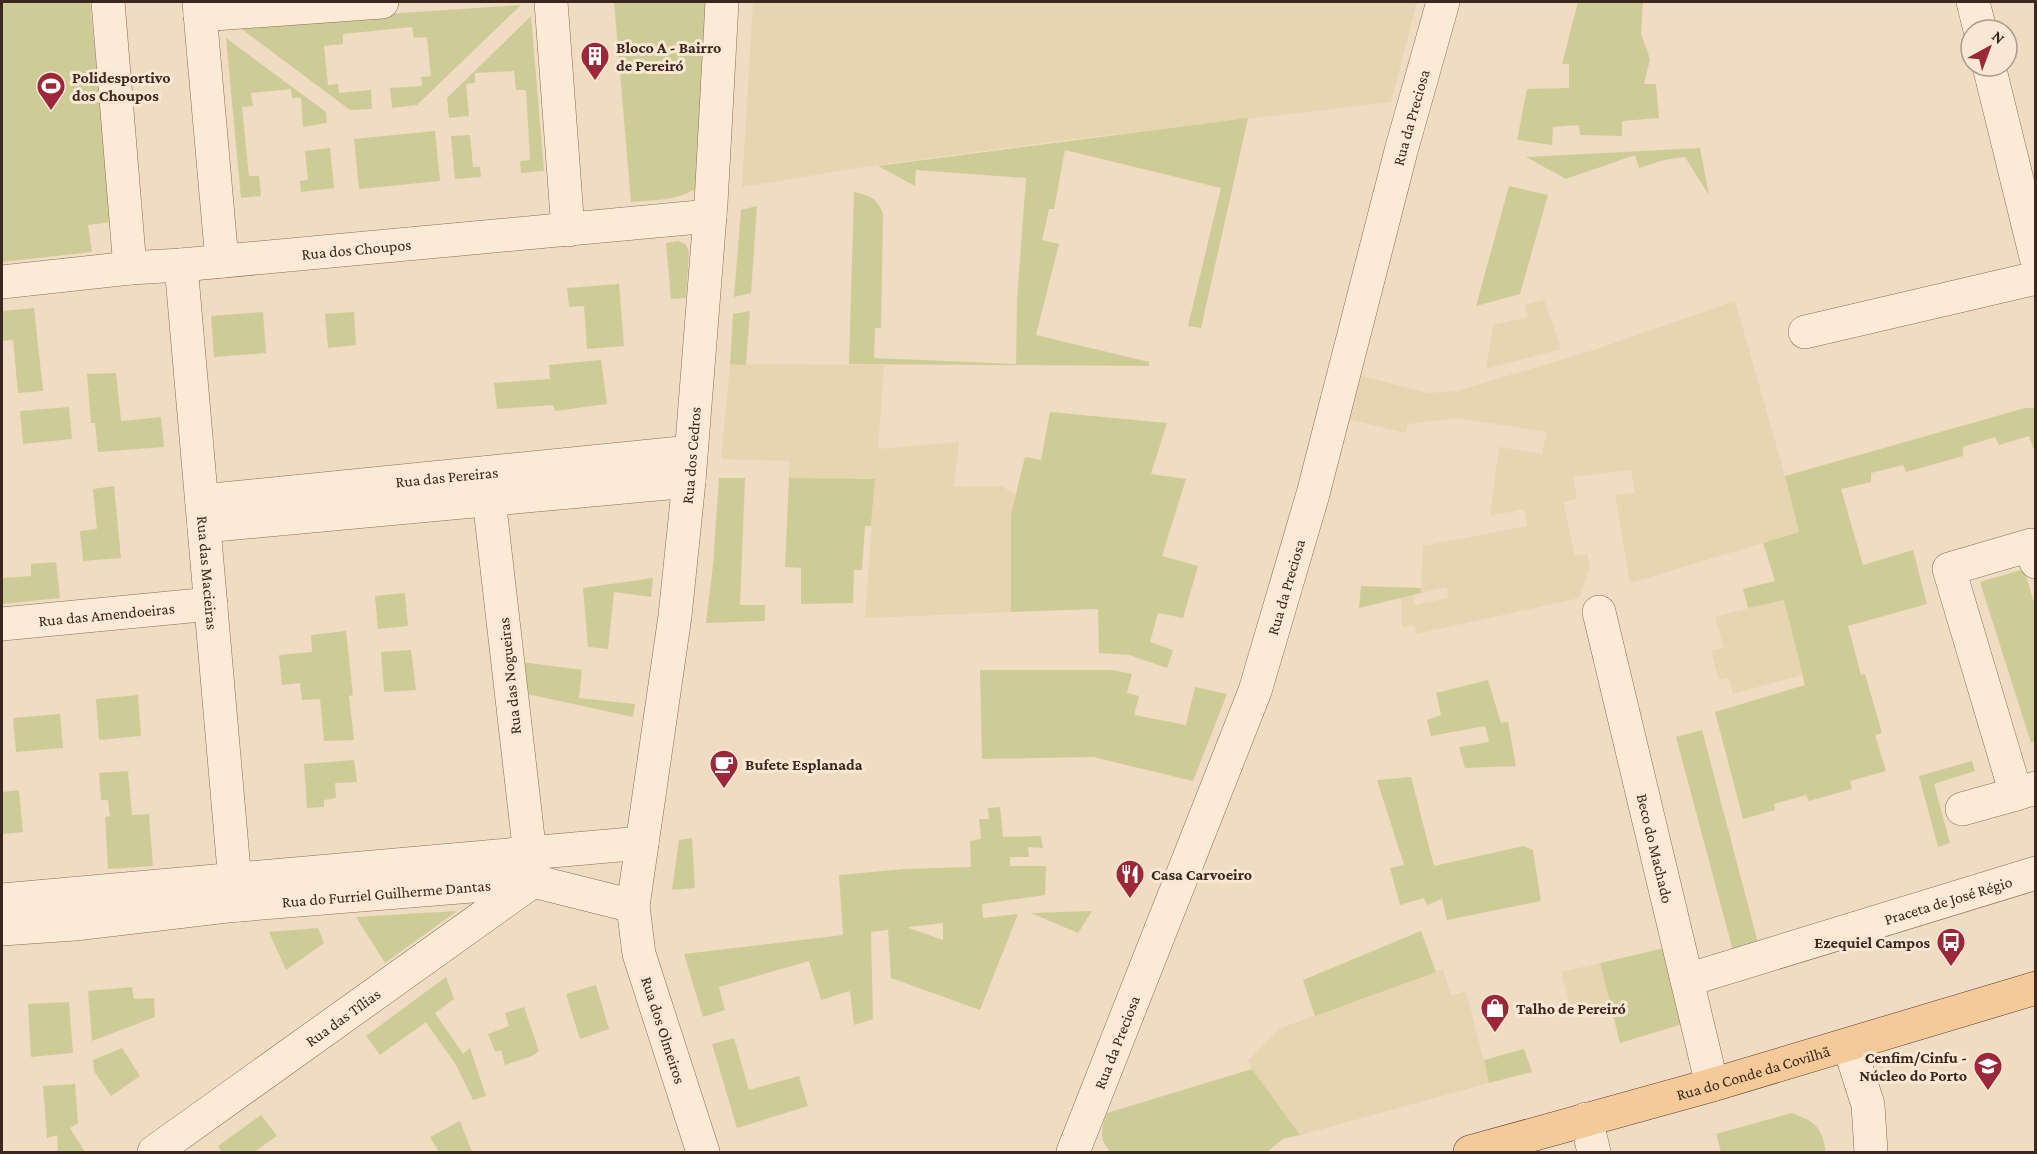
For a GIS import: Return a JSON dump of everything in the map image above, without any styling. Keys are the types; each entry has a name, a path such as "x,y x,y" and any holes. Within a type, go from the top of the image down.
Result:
{"main road":[{"name":"Rua do Conde da Covilhã","path":"1470,1152 1712,1085 2036,988"}],"street":[{"path":"108,2 130,268"},
{"path":"222,261 200,8 382,2"},
{"path":"551,2 568,230"},
{"name":"Rua dos Cedros","path":"633,906 675,616 690,467 710,216 722,2"},
{"name":"Rua da Preciosa","path":"1082,1145 1255,691 1313,494 1398,163 1443,2"},
{"path":"1973,2 1977,18"},
{"path":"1992,78 2036,257"},
{"name":"Rua dos Choupos","path":"2,282 130,268 710,216"},
{"name":"Rua das Macieiras","path":"181,265 236,892"},
{"path":"1805,332 2036,278"},
{"name":"Rua das Pereiras","path":"203,514 489,499 690,467"},
{"name":"Rua das Pereiras","path":"203,514 690,467"},
{"name":"Rua das Nogueiras","path":"489,499 531,867"},
{"path":"1962,809 2026,791 1949,569 2031,545 2036,562"},
{"name":"Rua das Amendoeiras","path":"2,624 211,604"},
{"name":"Beco do Machado","path":"1599,612 1712,1085"},
{"name":"Rua do Furriel Guilherme Dantas","path":"2,900 236,892 531,867 642,843"},
{"name":"Rua do Furriel Guilherme Dantas","path":"531,867 633,906"},
{"name":"Rua das Tílias","path":"154,1152 531,867"},
{"name":"Praceta de José Régio","path":"1687,980 2036,873"},
{"name":"Rua do Furriel Guilherme Dantas","path":"2,929 75,924 236,892"},
{"name":"Rua dos Olmeiros","path":"633,906 639,954 703,1152"},
{"path":"1849,1045 1868,1105 1871,1152"},
{"path":"1586,1119 1594,1152"}],"shaded area":[{"name":"Polidesportivo dos Choupos","path":"2,2 90,2 112,222 88,225 92,252 2,262"},
{"path":"614,2 708,2 696,188 682,195 631,202"},
{"path":"753,2 1417,2 1391,102 1049,142 856,168 742,187"},
{"path":"1578,2 1643,2 1641,34 1650,59 1644,84 1656,84 1659,118 1622,121 1622,136 1580,135 1579,125 1553,127 1552,145 1517,140 1527,89 1569,88 1569,64 1562,64"},
{"path":"521,5 417,105 392,108 390,88 422,86 421,77 431,76 427,37 414,38 412,27 343,34 343,44 324,46 328,85 338,84 339,93 371,90 372,109 350,110 235,24"},
{"path":"531,16 544,171 521,173 520,161 530,160 526,90 516,90 514,71 475,73 475,83 466,84 469,116 449,118 447,98"},
{"path":"226,38 326,112 327,123 303,127 301,98 292,98 291,89 251,93 253,106 242,107 249,176 259,176 261,196 241,198"},
{"path":"1248,118 1201,328 1188,326 1221,188 1065,150 1054,209 1049,209 1042,240 1059,244 1036,335 1149,362 1149,366 849,364 854,192 873,198 883,214 881,328 875,328 874,358 1016,364 1017,300 1026,178 916,170 915,186 878,166"},
{"path":"435,131 440,181 359,189 354,139"},
{"path":"470,135 473,167 480,167 481,177 455,179 451,136"},
{"path":"330,148 334,188 301,192 300,181 308,180 305,151"},
{"path":"1700,148 1709,195 1685,157 1664,160 1639,168 1635,155 1566,179 1526,157"},
{"path":"1509,186 1548,195 1520,294 1476,306"},
{"path":"757,206 751,293 734,297 741,210"},
{"path":"678,241 685,244 689,251 686,298 671,299 666,243"},
{"path":"619,284 624,346 587,349 584,306 569,307 567,288"},
{"path":"1544,300 1561,349 1486,369 1493,325 1528,317 1525,305"},
{"path":"1735,301 1799,532 1630,583 1615,495 1635,493 1631,470 1573,477 1577,499 1563,502 1575,556 1587,554 1590,567 1579,598 1416,634 1415,626 1402,627 1401,597 1413,594 1415,605 1448,598 1447,587 1421,593 1423,546 1527,526 1524,509 1490,516 1499,447 1542,454 1547,432 1458,418 1408,424 1406,433 1348,419 1358,375 1428,393 1457,391 1594,350"},
{"path":"34,308 43,391 18,393 13,340 2,341 2,311"},
{"path":"750,311 746,365 730,364 733,314"},
{"path":"263,312 266,353 214,357 211,316"},
{"path":"354,312 356,345 328,348 325,314"},
{"path":"601,360 607,404 555,411 553,405 497,409 494,383 550,379 549,365"},
{"path":"730,364 884,365 878,449 959,442 954,487 1002,486 1015,495 1011,514 1011,612 865,618 875,479 789,478 789,461 721,459"},
{"path":"116,373 121,421 161,417 164,447 98,452 95,423 91,423 87,374"},
{"path":"69,407 72,439 23,444 20,411"},
{"path":"2025,408 2035,408 2035,453 2029,436 1999,445 1995,437 1963,447 1963,456 1906,472 1903,465 1871,473 1871,482 1841,489 1863,565 1913,550 1927,604 1848,626 1861,675 1865,674 1882,733 1875,735 1886,771 1850,781 1852,789 1809,801 1806,795 1774,804 1775,810 1743,819 1715,712 1805,685 1784,600 1748,608 1743,589 1775,581 1763,543 1799,532 1785,476"},
{"path":"1050,412 1167,423 1151,474 1186,479 1162,556 1198,566 1183,618 1158,613 1150,642 1173,650 1167,668 1129,655 1099,653 1098,609 1011,612 1011,514 1025,457 1041,460"},
{"path":"719,478 745,478 740,605 765,605 765,621 706,623"},
{"path":"789,478 875,479 871,526 865,526 862,570 854,570 853,603 801,604 801,568 785,567"},
{"path":"114,486 121,558 83,561 80,531 97,529 93,489"},
{"path":"56,562 60,598 2,604 2,578 31,576 31,564"},
{"path":"2024,569 2035,606 2035,741 2031,743 1980,582"},
{"path":"653,578 651,597 614,592 608,649 588,647 583,588"},
{"path":"1361,586 1421,588 1421,593 1359,608"},
{"path":"405,593 408,626 378,629 375,596"},
{"path":"1784,599 1802,675 1733,694 1729,678 1719,680 1711,651 1724,648 1715,617"},
{"path":"346,631 353,695 349,696 354,740 324,741 320,699 302,700 300,683 282,685 279,655 312,652 311,635"},
{"path":"411,650 416,690 384,692 381,652"},
{"path":"522,662 582,670 579,698 635,704 633,717 527,694"},
{"path":"980,670 1112,670 1132,674 1127,693 1139,696 1134,715 1186,725 1195,687 1227,694 1193,781 1093,757 982,759"},
{"path":"1488,680 1501,723 1508,722 1516,766 1465,768 1459,747 1489,742 1485,726 1431,736 1427,720 1441,715 1436,693"},
{"path":"138,695 141,736 99,740 96,699"},
{"path":"60,714 63,748 16,752 13,718"},
{"path":"1702,730 1758,943 1733,951 1676,737"},
{"path":"354,760 357,782 335,783 336,798 324,800 324,807 307,808 304,764"},
{"path":"1972,761 1975,771 1934,784 1950,843 1938,847 1919,776"},
{"path":"128,771 132,815 149,814 153,866 108,869 105,817 110,816 108,800 101,800 99,773"},
{"path":"1411,777 1434,866 1524,846 1533,850 1541,901 1447,920 1442,899 1427,905 1424,898 1400,905 1390,868 1404,865 1377,780"},
{"path":"19,790 23,832 2,834 2,792"},
{"path":"1000,807 1003,837 1041,836 1043,848 1028,847 1029,857 1010,857 1010,866 1046,866 1045,895 982,904 983,918 1018,914 980,1010 891,978 888,930 871,932 873,1019 854,1025 850,991 821,1000 809,961 719,987 725,1010 703,1017 684,954 843,935 839,875 905,869 971,867 970,841 981,839 979,819 989,819 988,808","holes":["943,923 943,940 909,928 909,927"]},
{"path":"692,838 695,888 672,890 679,840"},
{"path":"457,911 385,963 356,917"},
{"path":"1092,911 1078,933 1031,913"},
{"path":"318,928 324,943 286,970 269,932"},
{"path":"1421,931 1436,972 1315,1016 1303,980"},
{"path":"1669,947 1689,1022 1620,1043 1600,963"},
{"path":"1600,963 1610,1003 1572,1013 1561,972"},
{"path":"1443,969 1451,996 1466,991 1489,1083 1300,1135 1252,1069 1248,1060 1281,1028"},
{"path":"446,977 454,999 435,1013 463,1054 470,1048 486,1096 473,1100 456,1065 426,1022 380,1055 366,1036"},
{"path":"596,985 609,1029 580,1039 566,994"},
{"path":"132,987 134,999 154,998 155,1017 92,1041 88,991"},
{"path":"69,1002 73,1053 31,1057 28,1004"},
{"path":"524,1007 539,1051 532,1056 505,1065 501,1050 495,1052 488,1034 509,1026 505,1013"},
{"path":"734,1038 749,1090 799,1076 808,1106 737,1128 712,1044"},
{"path":"122,1048 140,1076 111,1096 94,1071 93,1060"},
{"path":"1524,1049 1532,1072 1489,1083 1484,1060"},
{"path":"1252,1069 1300,1135 1283,1139 1267,1152 1111,1152 1104,1143 1102,1129 1107,1113"},
{"path":"75,1084 78,1123 70,1128 85,1152 58,1152 57,1135 47,1138 43,1086"},
{"path":"1792,1113 1807,1119 1816,1126 1822,1136 1826,1152 1721,1152 1716,1134"},
{"path":"261,1115 277,1136 254,1152 222,1152 218,1146"},
{"path":"460,1121 472,1152 439,1152 430,1137"}],"place":[{"name":"Bloco A - Bairro de Pereiró","path":"595,82"},
{"name":"Polidesportivo dos Choupos","path":"51,112"},
{"name":"Bufete Esplanada","path":"724,790"},
{"name":"Casa Carvoeiro","path":"1130,900"},
{"name":"Ezequiel Campos","path":"1951,968"},
{"name":"Talho de Pereiró","path":"1495,1034"},
{"name":"Cenfim/Cinfu - Núcleo do Porto","path":"1988,1092"}]}
